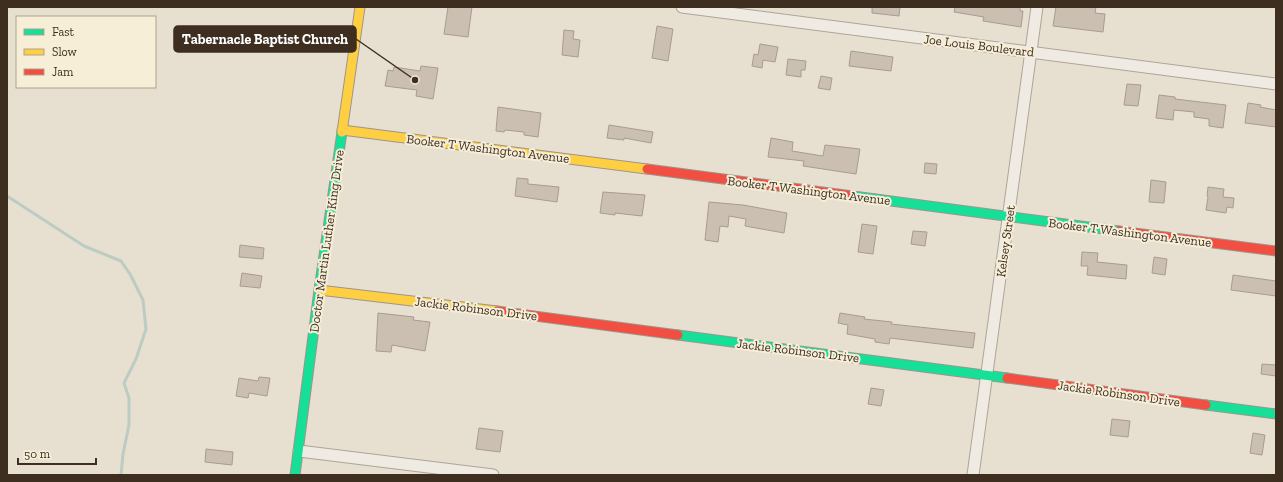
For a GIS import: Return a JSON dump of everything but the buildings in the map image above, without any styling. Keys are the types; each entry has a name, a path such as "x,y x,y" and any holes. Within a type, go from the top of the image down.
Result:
{"street":[{"name":"Doctor Martin Luther King Drive","path":"295,475 319,290 360,7"},
{"name":"Joe Louis Boulevard","path":"682,7 1276,84"},
{"name":"Kelsey Street","path":"973,475 1037,7"},
{"name":"Booker T Washington Avenue","path":"342,130 1276,251"},
{"name":"Jackie Robinson Drive","path":"319,290 469,307 1276,414"},
{"path":"299,451 493,475"}],"waterway":[{"path":"7,196 84,246 121,261 130,274 143,300 146,329 136,359 124,383 129,398 129,425 123,454 121,475"}],"traffic: fast":[{"path":"295,475 319,290 342,132"},
{"path":"853,196 1119,231"},
{"path":"678,335 1007,378"},
{"path":"1206,405 1276,414"}],"traffic: slow":[{"path":"342,132 360,7"},
{"path":"342,130 647,169"},
{"path":"319,290 497,311"}],"traffic: jam":[{"path":"647,169 853,196"},
{"path":"1119,231 1276,251"},
{"path":"497,311 678,335"},
{"path":"1007,378 1206,405"}],"place":[{"name":"Tabernacle Baptist Church","path":"415,80"}]}
